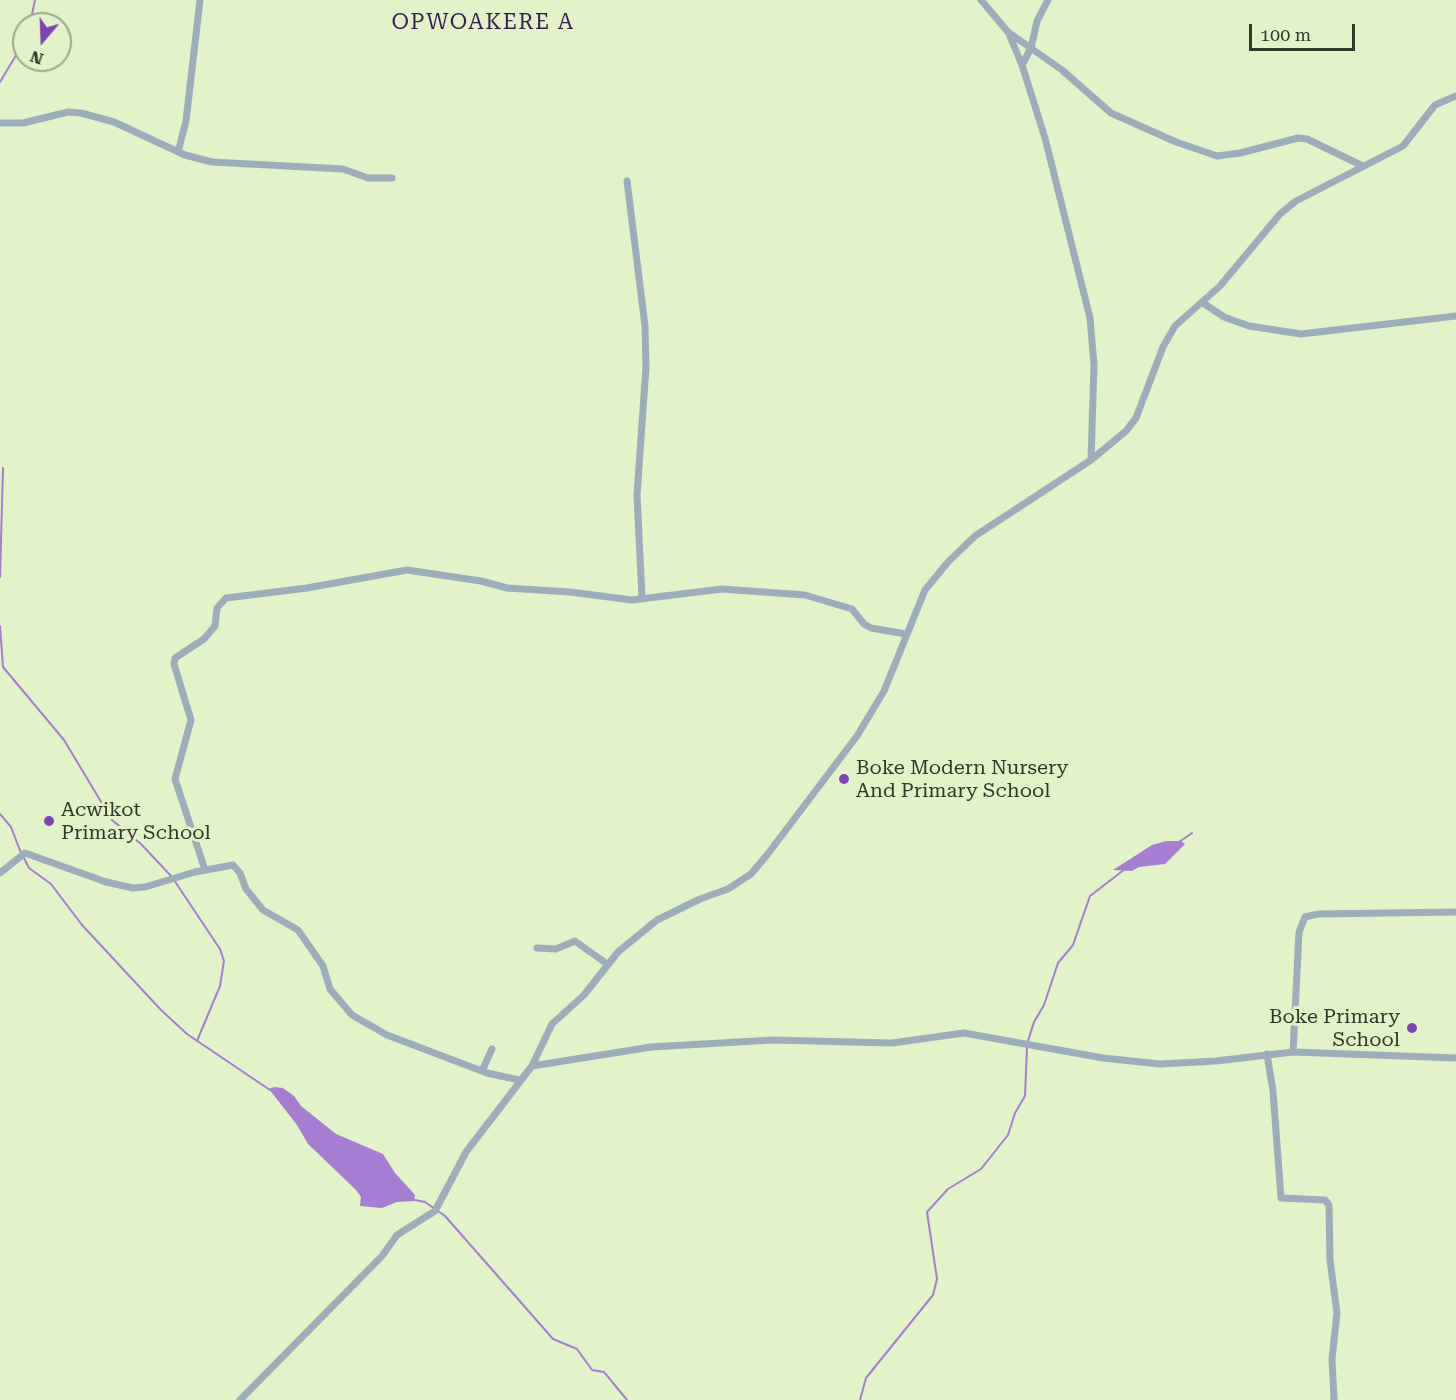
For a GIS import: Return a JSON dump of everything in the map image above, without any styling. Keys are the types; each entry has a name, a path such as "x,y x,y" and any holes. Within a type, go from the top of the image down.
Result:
{"street":[{"path":"178,152 186,122 200,0"},
{"path":"981,0 1008,32 1062,70 1111,113 1217,156 1240,153 1298,138 1307,139 1363,166"},
{"path":"1022,65 1031,48 1037,21 1048,0"},
{"path":"1008,32 1022,65 1045,138 1090,318 1094,365 1091,460"},
{"path":"240,1400 382,1256 397,1235 435,1211 466,1152 532,1066 552,1024 584,995 607,964 640,932 657,920 700,899 728,889 750,874 801,813 857,736 884,692 925,590 956,554 984,530 1091,460 1126,431 1136,418 1163,347 1175,326 1225,281 1280,214 1296,201 1403,146 1435,105 1456,96"},
{"path":"0,123 24,123 68,112 81,112 114,122 178,152 212,162 343,169 368,178 392,178"},
{"path":"627,181 645,326 646,367 637,495 642,598"},
{"path":"1203,303 1224,317 1249,326 1301,334 1456,316"},
{"path":"205,870 175,779 191,720 174,664 175,658 204,639 215,626 217,608 226,598 307,588 407,570 481,581 507,588 570,592 632,600 722,590 805,594 852,609 864,624 871,628 906,634"},
{"path":"0,873 25,853 106,882 133,888 146,887 205,870 232,865 237,868 246,889 262,910 298,930 303,936 323,966 330,989 352,1015 387,1035 482,1071 519,1080"},
{"path":"1293,1052 1299,932 1305,917 1318,914 1456,912"},
{"path":"537,948 556,949 575,941 607,964"},
{"path":"532,1066 651,1047 784,1040 892,1043 964,1033 1095,1057 1160,1064 1216,1061 1293,1052 1456,1058"},
{"path":"482,1071 492,1049"},
{"path":"1267,1054 1273,1091 1281,1198 1325,1200 1329,1205 1330,1260 1336,1306 1332,1359 1334,1400"}],"shaded area":[{"path":"1166,841 1181,841 1185,844 1165,864 1139,867 1132,871 1113,870 1152,845"},
{"path":"283,1088 294,1096 301,1106 336,1134 383,1154 395,1173 415,1195 414,1201 397,1202 382,1208 360,1206 361,1197 356,1190 308,1144 297,1125 269,1089"}],"waterway":[{"path":"32,12 35,0"},
{"path":"0,82 12,62"},
{"path":"0,577 3,468"},
{"path":"0,626 3,667 64,740 112,820 141,844 172,877 220,949 224,961 220,986 197,1041"},
{"path":"0,814 11,827 21,853"},
{"path":"1179,842 1192,833"},
{"path":"24,858 29,868 51,884 82,925 161,1010 187,1034 270,1090"},
{"path":"1028,1041 1034,1022 1044,1005 1058,963 1073,945 1090,896 1125,869"},
{"path":"860,1400 866,1378 933,1295 937,1279 927,1212 948,1189 981,1169 1008,1135 1015,1113 1025,1096 1027,1047"},
{"path":"410,1199 425,1202 445,1216 553,1339 577,1349 592,1370 604,1372 627,1400"}],"place":[{"name":"Boke Modern Nursery And Primary School","path":"844,779"},
{"name":"Acwikot Primary School","path":"49,821"},
{"name":"Boke Primary School","path":"1412,1028"}],"district":[{"name":"OPWOAKERE A","path":"483,23"}]}
